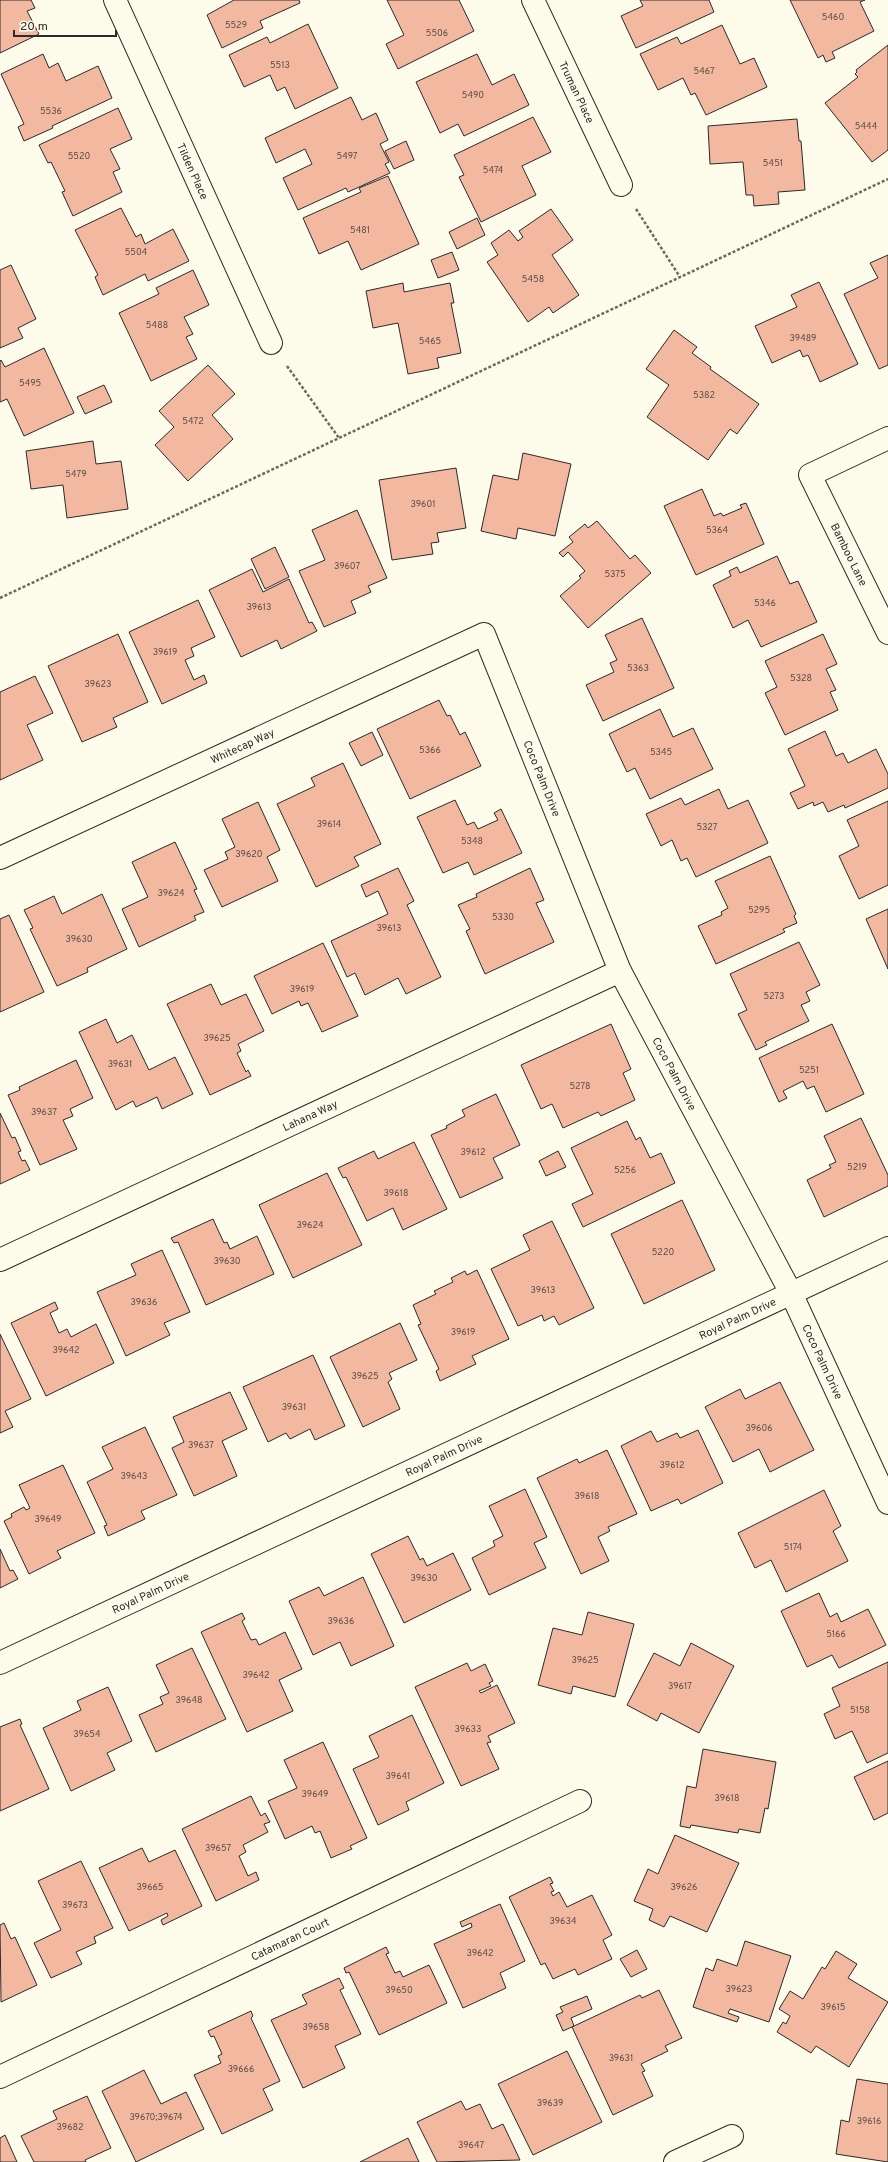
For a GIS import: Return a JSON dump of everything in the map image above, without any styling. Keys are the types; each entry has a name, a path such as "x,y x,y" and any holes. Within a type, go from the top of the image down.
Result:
{"street":[{"name":"Tilden Place","path":"115,0 271,343"},
{"name":"Truman Place","path":"533,0 621,185"},
{"name":"Bamboo Lane","path":"888,438 810,475 888,633"},
{"name":"Whitecap Way","path":"0,858 484,634"},
{"name":"Coco Palm Drive","path":"484,634 620,971 792,1294 888,1503"},
{"name":"Lahana Way","path":"0,1260 620,971"},
{"name":"Royal Palm Drive","path":"0,1663 888,1248"},
{"name":"Catamaran Court","path":"0,2077 580,1801"},
{"path":"675,2162 732,2136"}],"path":[{"path":"0,598 888,179"},
{"path":"621,185 680,277"},
{"path":"271,343 340,438"}],"building":[{"path":"0,0 31,0 35,8 27,11 39,34 0,53"},
{"path":"234,0 299,0 300,3 260,21 263,28 222,48 207,15"},
{"path":"387,0 459,0 474,31 398,69 386,44 404,35"},
{"path":"640,0 709,0 714,12 636,48 621,16 643,6"},
{"path":"790,0 865,0 860,2 874,31 832,52 835,58 826,62 823,55 818,58"},
{"path":"308,24 338,88 295,109 285,87 277,91 270,75 244,87 229,55 267,37 270,43"},
{"path":"722,25 740,64 754,58 767,87 706,115 695,93 691,95 683,78 658,90 640,54 677,37 681,44"},
{"path":"888,45 888,150 872,162 825,103 858,77 855,74 857,72 856,70"},
{"path":"43,54 49,68 58,63 66,81 98,66 112,98 24,141 18,127 24,124 1,74"},
{"path":"477,54 492,85 514,74 529,105 464,136 458,124 440,133 416,82"},
{"path":"351,97 362,120 376,113 388,140 380,144 389,162 385,164 390,173 348,192 346,188 298,210 283,178 312,164 305,149 276,163 265,138"},
{"path":"118,108 132,139 110,149 120,169 113,172 122,192 73,216 62,192 65,191 51,162 48,163 39,145"},
{"path":"533,117 551,152 522,166 536,195 481,222 459,177 464,175 454,155"},
{"path":"797,119 799,141 801,141 805,190 778,192 779,204 754,206 753,195 746,195 743,162 710,164 708,126"},
{"path":"406,141 414,160 394,169 385,151"},
{"path":"388,176 419,244 361,270 348,241 319,254 303,218 361,192 359,188"},
{"path":"121,208 136,237 141,234 145,244 173,229 189,261 148,281 145,274 103,295 95,277 98,275 75,230"},
{"path":"551,209 573,240 552,255 579,295 553,313 549,307 528,322 487,262 498,255 491,243 509,230 518,241 523,237 519,231"},
{"path":"477,218 485,235 457,249 449,232"},
{"path":"452,252 459,270 438,278 431,260"},
{"path":"888,255 888,365 879,369 844,294 878,278 870,263"},
{"path":"11,265 36,319 18,328 23,338 0,348 0,270"},
{"path":"193,270 209,305 184,317 193,334 186,337 197,359 151,381 119,313 159,294 156,288"},
{"path":"819,282 858,364 820,382 808,355 803,357 800,350 772,363 755,326 797,307 791,295"},
{"path":"403,283 404,292 450,283 454,303 451,303 461,353 437,358 439,368 408,374 398,323 373,328 366,291"},
{"path":"674,330 697,347 692,353 711,367 710,369 759,404 737,434 730,429 708,460 647,417 669,385 646,369"},
{"path":"44,348 74,413 24,436 7,399 0,402 0,361 1,360 5,367"},
{"path":"208,365 235,394 212,415 233,439 188,481 155,445 174,427 159,411"},
{"path":"104,385 112,402 85,414 77,397"},
{"path":"93,441 96,464 121,461 128,509 67,518 63,485 31,489 26,451"},
{"path":"523,453 571,464 555,536 518,528 516,539 481,531 493,475 518,480"},
{"path":"456,468 466,528 437,533 439,542 431,543 433,554 392,560 379,480"},
{"path":"702,489 714,516 721,513 723,516 742,508 740,505 746,503 764,544 696,575 664,506"},
{"path":"357,510 387,578 368,586 371,592 351,601 356,613 324,627 299,571 325,560 312,530"},
{"path":"597,521 630,559 635,555 651,573 588,628 560,596 581,578 579,576 585,571 568,552 563,557 559,553 573,542 569,537 585,524 588,528"},
{"path":"275,547 289,577 265,589 251,559"},
{"path":"777,556 790,584 798,581 817,622 761,647 748,620 733,628 713,585 731,576 729,571 737,567 740,573"},
{"path":"252,569 263,592 289,579 309,623 312,622 317,631 281,649 277,640 241,657 209,590"},
{"path":"198,600 215,637 191,648 194,656 185,660 194,680 204,675 207,683 162,704 129,632"},
{"path":"642,618 674,688 603,721 586,685 614,672 610,663 617,660 605,635"},
{"path":"118,634 148,702 113,718 117,727 82,742 48,666"},
{"path":"823,634 837,664 826,669 836,690 830,692 838,710 785,735 765,693 777,687 765,661"},
{"path":"35,676 53,713 27,725 43,760 0,780 0,692"},
{"path":"439,700 447,716 450,715 460,735 465,732 481,766 410,799 377,729"},
{"path":"660,709 673,737 693,728 713,769 650,799 635,768 627,772 609,734"},
{"path":"825,731 836,756 843,753 848,763 876,749 888,774 888,788 845,808 844,805 828,812 823,802 814,806 813,802 798,809 790,793 805,786 788,749"},
{"path":"372,732 383,755 361,766 349,743"},
{"path":"343,763 381,844 354,857 359,866 316,887 277,804 315,786 311,778"},
{"path":"719,789 728,809 748,800 768,843 696,877 687,858 681,861 672,840 661,846 646,814 681,798 685,805"},
{"path":"455,800 467,825 474,822 478,829 498,820 494,813 501,809 522,853 474,875 468,862 443,873 417,817"},
{"path":"888,801 888,885 859,899 839,856 859,846 847,820"},
{"path":"258,802 280,850 267,857 278,881 222,907 204,870 228,859 225,852 235,847 222,819"},
{"path":"175,842 197,889 194,890 204,912 194,916 196,920 139,947 122,909 148,897 132,862"},
{"path":"770,856 796,914 794,916 797,923 783,929 785,932 716,964 698,926 722,915 721,912 728,908 715,881"},
{"path":"398,868 414,901 407,905 441,977 406,994 398,978 365,995 355,973 347,977 331,941 388,914 378,891 366,897 361,885"},
{"path":"530,868 544,900 536,903 554,942 485,974 466,931 470,929 458,905 477,897 476,894"},
{"path":"102,894 127,949 87,968 88,972 57,986 30,929 33,928 24,910 54,896 62,914"},
{"path":"888,909 888,969 866,919"},
{"path":"9,915 44,992 0,1012 0,919"},
{"path":"799,942 820,985 806,992 810,1001 801,1005 809,1021 765,1042 767,1045 756,1050 738,1014 747,1010 730,974"},
{"path":"323,943 358,1016 322,1032 308,1003 301,1006 299,1001 272,1014 254,976"},
{"path":"211,984 221,1005 246,994 264,1031 238,1044 241,1051 237,1053 246,1072 248,1070 251,1076 210,1095 167,1004"},
{"path":"106,1019 117,1043 132,1035 149,1070 175,1057 193,1094 162,1109 157,1097 136,1107 133,1101 116,1110 79,1032"},
{"path":"611,1024 631,1069 623,1073 635,1100 601,1116 598,1112 563,1128 552,1104 541,1109 521,1065"},
{"path":"832,1024 864,1094 826,1112 814,1086 807,1089 803,1081 783,1091 787,1098 779,1102 759,1058"},
{"path":"76,1060 93,1098 70,1109 73,1116 63,1120 77,1149 40,1165 8,1095 20,1090 19,1087"},
{"path":"496,1094 520,1145 493,1158 503,1178 460,1198 431,1135 447,1128 446,1126 465,1116 462,1110"},
{"path":"0,1113 12,1138 15,1137 21,1151 18,1152 22,1161 25,1160 30,1170 0,1184"},
{"path":"861,1118 888,1175 888,1186 824,1217 807,1180 831,1168 829,1165 836,1162 824,1136"},
{"path":"627,1121 636,1140 640,1137 650,1158 661,1153 675,1183 583,1227 572,1204 593,1194 571,1148"},
{"path":"414,1142 447,1209 403,1230 393,1208 367,1221 346,1177 343,1178 338,1168 374,1151 378,1159"},
{"path":"558,1151 566,1167 546,1176 539,1161"},
{"path":"327,1173 362,1245 293,1278 259,1205"},
{"path":"682,1200 715,1270 644,1304 611,1234"},
{"path":"213,1219 224,1243 227,1242 230,1249 257,1236 274,1274 206,1305 178,1242 174,1243 171,1238"},
{"path":"552,1221 594,1308 559,1325 554,1316 544,1321 542,1315 518,1326 491,1269 530,1250 523,1235"},
{"path":"162,1250 190,1312 164,1323 170,1335 126,1356 97,1292 136,1275 131,1264"},
{"path":"477,1270 509,1339 472,1356 476,1364 440,1381 436,1371 439,1369 418,1325 421,1324 413,1305 436,1294 434,1291 453,1282 451,1278 465,1271 467,1275"},
{"path":"55,1302 58,1309 50,1313 59,1333 67,1329 71,1337 96,1324 114,1363 46,1396 11,1323"},
{"path":"400,1323 417,1360 389,1373 392,1379 388,1382 400,1409 363,1427 330,1357"},
{"path":"0,1334 31,1399 5,1411 13,1427 0,1433"},
{"path":"313,1355 345,1426 315,1440 310,1429 290,1439 286,1433 268,1442 243,1387"},
{"path":"780,1382 814,1450 770,1472 759,1449 733,1462 705,1407 740,1389 745,1399"},
{"path":"230,1392 247,1429 222,1441 237,1476 194,1496 172,1448 184,1442 173,1417"},
{"path":"145,1427 177,1495 141,1511 145,1519 108,1536 104,1526 107,1525 87,1482 113,1469 102,1447"},
{"path":"698,1430 723,1483 681,1504 678,1499 651,1511 621,1446 651,1431 657,1442 677,1433 680,1438"},
{"path":"607,1450 637,1514 608,1527 610,1531 598,1537 609,1561 581,1574 537,1478 577,1459 579,1463"},
{"path":"63,1465 95,1533 57,1551 61,1558 29,1574 4,1521 12,1517 11,1514 24,1507 26,1510 30,1508 19,1485"},
{"path":"525,1489 547,1537 534,1543 546,1568 489,1595 472,1558 495,1546 493,1541 503,1536 489,1506"},
{"path":"824,1490 841,1526 833,1531 848,1561 786,1592 771,1560 755,1568 738,1533"},
{"path":"408,1536 420,1560 423,1558 427,1566 453,1553 471,1590 404,1623 371,1554"},
{"path":"0,1549 10,1571 13,1570 18,1579 0,1588"},
{"path":"363,1577 394,1646 351,1666 340,1642 313,1655 289,1601 319,1587 324,1596"},
{"path":"819,1593 830,1617 837,1613 841,1622 868,1609 886,1645 839,1668 832,1655 807,1667 781,1611"},
{"path":"588,1612 634,1624 615,1697 573,1686 571,1694 538,1685 553,1628 582,1635"},
{"path":"242,1613 245,1619 242,1621 251,1640 256,1639 259,1645 285,1632 302,1669 279,1680 293,1711 247,1732 201,1632"},
{"path":"691,1643 734,1666 699,1733 661,1713 657,1721 627,1705 654,1653 680,1666"},
{"path":"192,1648 226,1719 156,1752 139,1715 163,1704 160,1697 169,1693 156,1665"},
{"path":"888,1662 888,1753 867,1763 852,1731 835,1739 824,1714 840,1706 832,1688"},
{"path":"467,1663 471,1671 485,1664 493,1681 489,1683 491,1686 479,1691 481,1693 497,1685 515,1723 488,1736 491,1742 487,1743 499,1769 461,1786 415,1687"},
{"path":"108,1687 132,1741 107,1753 115,1770 71,1791 43,1728 81,1710 77,1701"},
{"path":"412,1715 444,1783 406,1802 409,1810 378,1825 353,1769 379,1757 369,1736"},
{"path":"20,1719 22,1724 20,1725 49,1789 0,1811 0,1727"},
{"path":"323,1742 367,1838 350,1846 352,1849 331,1858 320,1831 315,1833 312,1826 285,1839 268,1801 297,1788 284,1760"},
{"path":"703,1749 776,1762 768,1809 765,1808 760,1833 739,1829 738,1833 691,1825 690,1828 680,1826 687,1786 696,1788"},
{"path":"888,1761 888,1813 874,1820 854,1777"},
{"path":"251,1796 261,1816 265,1813 270,1822 264,1824 268,1832 243,1845 246,1852 239,1856 248,1876 256,1872 259,1880 216,1901 182,1829"},
{"path":"675,1835 739,1863 707,1932 670,1916 664,1927 649,1920 653,1909 634,1901 648,1869 658,1874"},
{"path":"142,1848 149,1862 175,1850 202,1906 163,1925 161,1920 168,1916 167,1913 129,1931 99,1868"},
{"path":"81,1861 113,1928 94,1937 96,1943 76,1952 82,1964 51,1978 34,1943 61,1930 38,1881"},
{"path":"550,1877 553,1883 550,1884 554,1891 551,1892 553,1896 559,1892 567,1907 592,1895 612,1935 603,1940 612,1959 578,1975 575,1969 553,1979 545,1963 541,1965 509,1897"},
{"path":"500,1904 525,1961 500,1973 506,1988 463,2008 434,1944 472,1927 471,1923 462,1927 460,1922"},
{"path":"4,1923 11,1939 15,1937 37,1985 1,2002 0,1925"},
{"path":"745,1941 791,1956 769,2022 730,2009 728,2013 739,2017 737,2022 693,2007 706,1968 713,1971 717,1959 737,1966"},
{"path":"386,1947 389,1953 386,1954 395,1973 400,1971 403,1977 429,1965 447,2003 379,2035 349,1972 346,1973 344,1968"},
{"path":"637,1950 647,1969 631,1977 620,1959"},
{"path":"836,1951 857,1964 848,1978 888,2002 849,2067 816,2046 811,2053 777,2032 783,2022 786,2024 790,2016 779,2009 790,1991 803,1999 822,1967 825,1969"},
{"path":"339,1978 344,1988 340,1990 361,2034 335,2046 345,2068 303,2088 271,2020 307,2004 302,1995"},
{"path":"659,1990 682,2038 665,2046 668,2051 641,2064 645,2071 642,2072 653,2096 613,2115 572,2027 640,1995 642,1998"},
{"path":"587,1996 592,2009 571,2018 574,2026 563,2031 556,2015 563,2012 560,2007"},
{"path":"251,2011 253,2016 251,2018 280,2081 263,2089 273,2110 222,2134 194,2075 221,2063 218,2056 222,2054 214,2036 211,2037 208,2031"},
{"path":"567,2051 602,2122 533,2155 498,2084"},
{"path":"144,2070 161,2104 186,2092 204,2129 136,2162 102,2091"},
{"path":"857,2079 888,2084 888,2162 836,2154 841,2120 849,2122"},
{"path":"87,2096 111,2148 85,2160 86,2162 34,2162 21,2136 57,2119 53,2111"},
{"path":"461,2101 466,2110 480,2104 492,2129 503,2124 520,2160 437,2162 417,2122"},
{"path":"5,2135 17,2162 0,2162 0,2138"},
{"path":"408,2138 419,2162 360,2162"}]}
